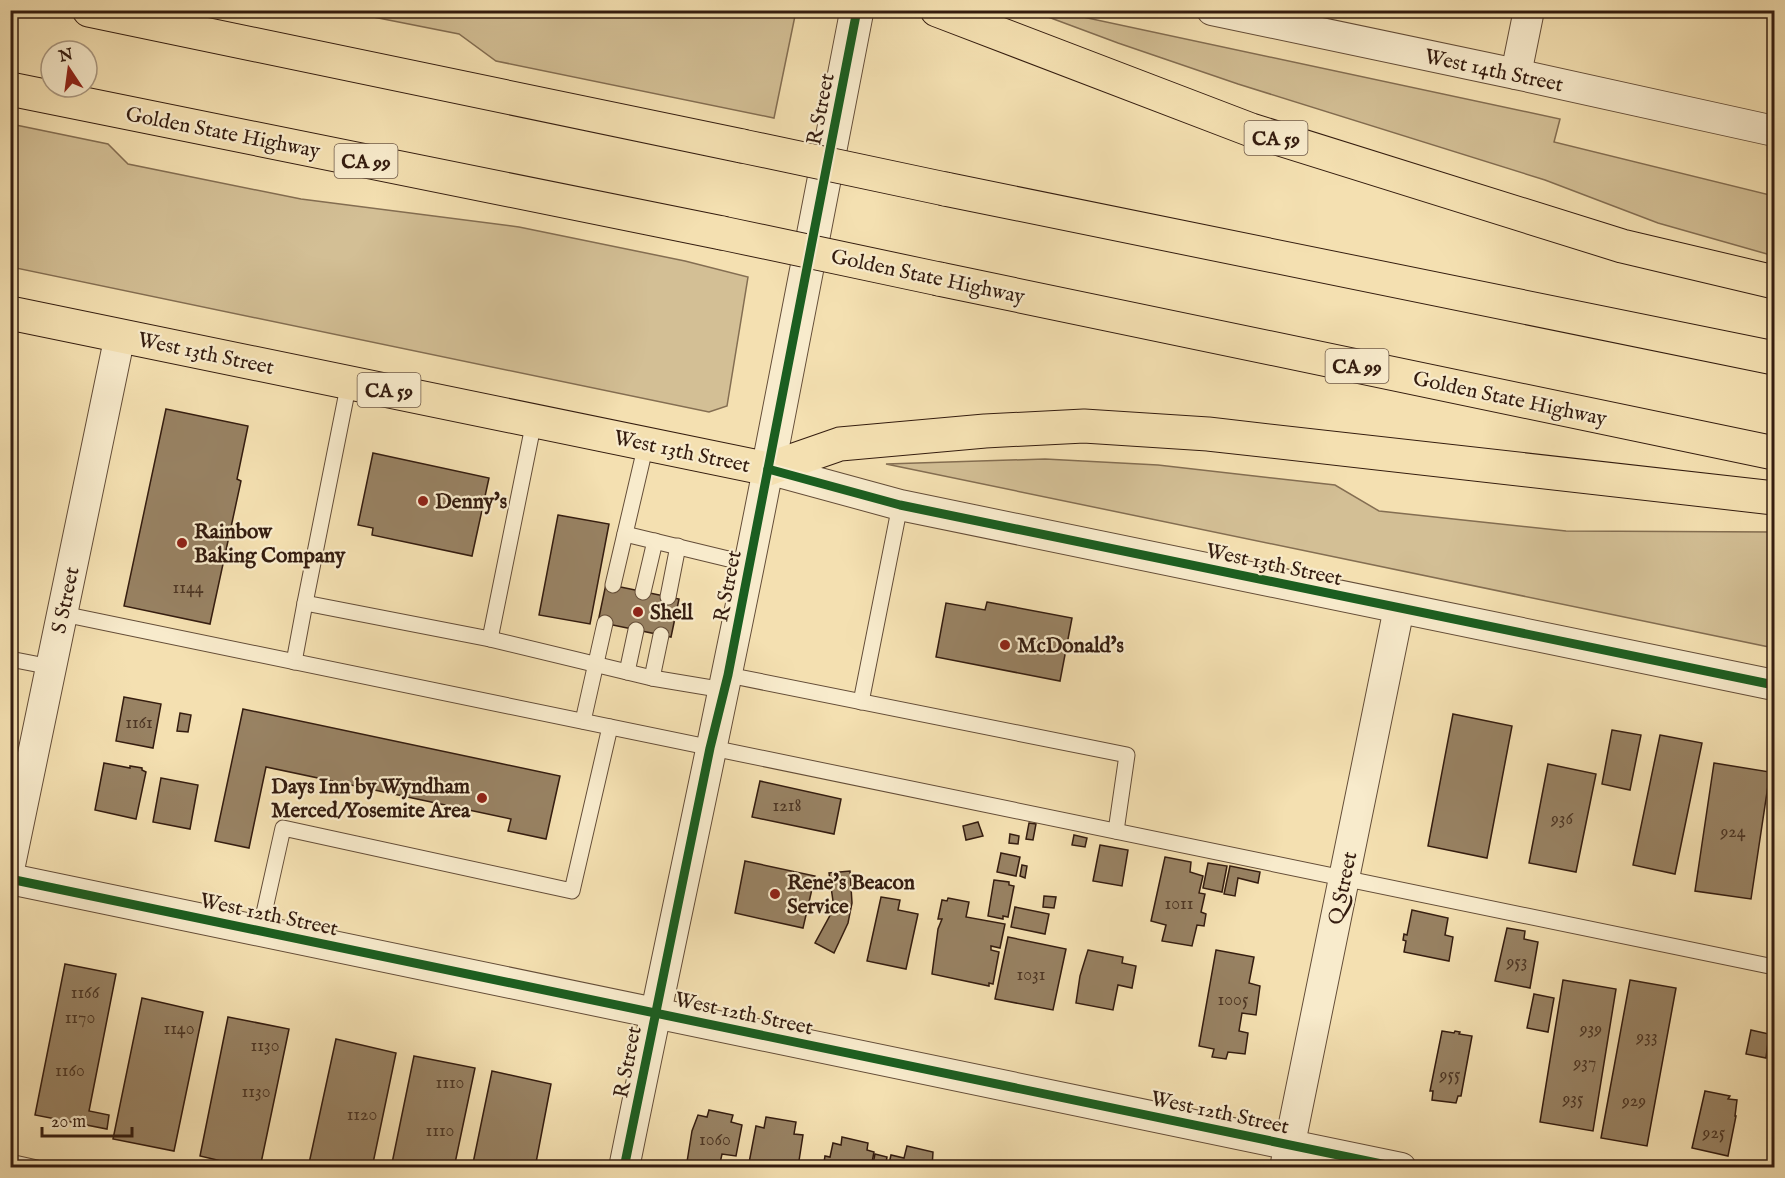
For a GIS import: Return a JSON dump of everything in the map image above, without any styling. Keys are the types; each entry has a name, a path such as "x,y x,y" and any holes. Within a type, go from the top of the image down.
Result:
{"main road":[{"path":"89,10 945,189 1774,358"},
{"name":"CA 59","path":"937,10 1251,130 1622,246 1774,282"},
{"name":"Golden State Highway","path":"10,90 722,233 1774,453"},
{"name":"West 13th Street","path":"10,313 768,469"},
{"path":"768,469 840,444 985,430 1084,426 1208,434 1774,498"}],"street":[{"name":"R Street","path":"624,1167 710,747 726,682 857,10"},
{"name":"West 14th Street","path":"1212,10 1774,131"},
{"path":"1516,74 1529,10"},
{"name":"S Street","path":"10,865 120,335"},
{"name":"West 13th Street","path":"768,469 900,505 1774,685"},
{"name":"Q Street","path":"1287,1156 1399,608"},
{"name":"West 12th Street","path":"10,879 655,1013 1287,1156 1401,1167"}],"lane":[{"path":"294,662 349,382"},
{"path":"490,639 534,421"},
{"path":"613,585 646,444"},
{"path":"861,702 900,505"},
{"path":"625,534 749,564"},
{"path":"643,592 655,542"},
{"path":"668,597 678,546"},
{"path":"305,603 490,639 652,678 726,682 861,702 1126,755 1116,831"},
{"path":"63,614 1774,967"},
{"path":"583,721 605,623"},
{"path":"627,672 636,630"},
{"path":"652,678 661,635"},
{"path":"10,659 51,668"},
{"path":"260,931 283,828 572,891 610,727"},
{"path":"10,1162 37,1167"}],"shaded area":[{"path":"343,11 796,11 774,118 496,61 459,34"},
{"path":"1032,11 1055,11 1560,119 1554,142 1774,196 1774,256 1658,223 1545,180 1238,84"},
{"path":"11,124 108,144 128,164 301,199 519,227 685,261 748,277 727,406 709,412 11,267"},
{"path":"1045,459 1158,465 1335,485 1379,511 1566,531 1774,532 1774,648 886,464"}],"building":[{"name":"Rainbow Baking Company","path":"166,409 248,426 237,479 241,481 210,624 124,606"},
{"name":"Denny's","path":"373,453 489,478 472,556 372,535 373,528 358,525"},
{"path":"558,515 609,524 590,624 539,615"},
{"path":"606,584 679,599 671,637 598,622"},
{"path":"987,602 1072,618 1060,681 936,657 946,603 985,610"},
{"path":"124,697 161,704 153,748 116,741"},
{"name":"Days Inn by Wyndham Merced/Yosemite Area","path":"243,709 560,776 546,839 508,831 511,819 266,767 249,848 215,841"},
{"path":"180,713 191,715 188,732 177,731"},
{"path":"1453,714 1512,726 1487,858 1428,846"},
{"path":"1612,730 1641,735 1630,790 1602,784"},
{"path":"1660,735 1702,743 1675,874 1633,865"},
{"path":"104,763 142,768 146,772 136,819 95,810"},
{"path":"1714,763 1770,772 1751,899 1695,891"},
{"path":"1548,764 1596,774 1576,872 1529,863"},
{"path":"161,778 198,785 190,829 153,822"},
{"path":"760,781 841,799 834,834 752,817"},
{"path":"978,822 983,836 966,840 963,826"},
{"path":"1029,823 1036,824 1033,840 1026,839"},
{"path":"1010,834 1019,836 1018,844 1009,843"},
{"path":"1074,835 1087,838 1085,847 1072,845"},
{"path":"1100,845 1128,850 1122,886 1093,881"},
{"path":"1001,853 1020,857 1016,876 997,872"},
{"path":"1165,857 1191,862 1190,872 1203,876 1199,893 1205,894 1201,912 1206,914 1204,926 1197,925 1192,946 1162,941 1166,925 1151,921"},
{"name":"Rene's Beacon Service","path":"745,861 815,876 803,928 735,913"},
{"path":"1208,863 1227,866 1222,892 1203,888"},
{"path":"1022,865 1027,866 1025,878 1020,876"},
{"path":"1230,866 1260,872 1258,883 1238,878 1235,896 1224,894"},
{"name":"Rene's Beacon Service","path":"850,871 852,903 848,923 834,953 815,943 834,908 829,873"},
{"path":"994,880 1009,882 1009,885 1014,886 1008,917 1003,916 1003,919 988,916"},
{"path":"1044,896 1056,897 1054,908 1043,907"},
{"path":"881,897 900,900 898,910 918,914 906,969 867,961"},
{"path":"948,898 969,902 966,917 1005,924 1000,948 991,946 991,950 999,952 993,984 989,983 989,986 932,974 938,929 942,919 938,919 942,900 947,901"},
{"path":"1015,907 1049,914 1045,934 1011,927"},
{"path":"1412,910 1448,918 1445,935 1453,937 1449,961 1404,952 1406,941 1403,940 1404,934 1407,935"},
{"path":"1507,928 1525,931 1524,939 1538,942 1530,988 1495,981"},
{"path":"1008,937 1066,949 1053,1010 995,999"},
{"path":"1088,950 1123,957 1122,963 1136,966 1132,988 1118,985 1113,1010 1076,1003 1080,976"},
{"path":"1216,950 1254,957 1249,983 1260,986 1256,1015 1242,1013 1239,1031 1248,1033 1245,1054 1228,1052 1226,1059 1212,1057 1214,1049 1199,1046"},
{"path":"65,964 116,974 89,1111 109,1115 107,1129 35,1115"},
{"path":"1563,980 1616,989 1593,1131 1540,1122"},
{"path":"1630,980 1676,988 1647,1146 1601,1138"},
{"path":"1534,994 1554,998 1548,1032 1527,1028"},
{"path":"142,998 203,1012 174,1151 113,1139"},
{"path":"228,1017 289,1029 260,1168 200,1156"},
{"path":"1751,1030 1769,1034 1766,1058 1746,1054"},
{"path":"1442,1031 1454,1033 1455,1031 1472,1036 1461,1096 1458,1096 1456,1103 1432,1100 1433,1091 1430,1091"},
{"path":"336,1039 396,1053 372,1168 308,1168"},
{"path":"414,1056 475,1068 454,1168 391,1168"},
{"path":"492,1071 551,1084 535,1168 472,1168"},
{"path":"1705,1091 1730,1096 1728,1099 1737,1100 1728,1156 1692,1148"},
{"path":"709,1110 733,1115 731,1122 742,1125 736,1156 722,1154 719,1168 686,1168 692,1131 698,1115 707,1117"},
{"path":"766,1117 796,1122 794,1134 803,1135 798,1167 748,1168 756,1126 764,1128"},
{"path":"842,1137 868,1143 867,1150 874,1152 871,1168 823,1168 825,1156 830,1157 833,1143 841,1145"},
{"path":"907,1146 933,1152 932,1168 888,1168 891,1155 904,1158"},
{"path":"875,1154 887,1157 885,1168 872,1168"}],"cycle path":[{"path":"624,1168 710,748 728,675 857,10"},
{"path":"768,469 900,505 1774,685"},
{"path":"10,879 1401,1168"}],"place":[{"name":"Denny's","path":"423,501"},
{"name":"Rainbow Baking Company","path":"182,543"},
{"name":"Shell","path":"638,612"},
{"name":"McDonald's","path":"1005,645"},
{"name":"Days Inn by Wyndham Merced/Yosemite Area","path":"482,798"},
{"name":"Rene's Beacon Service","path":"775,894"}]}
